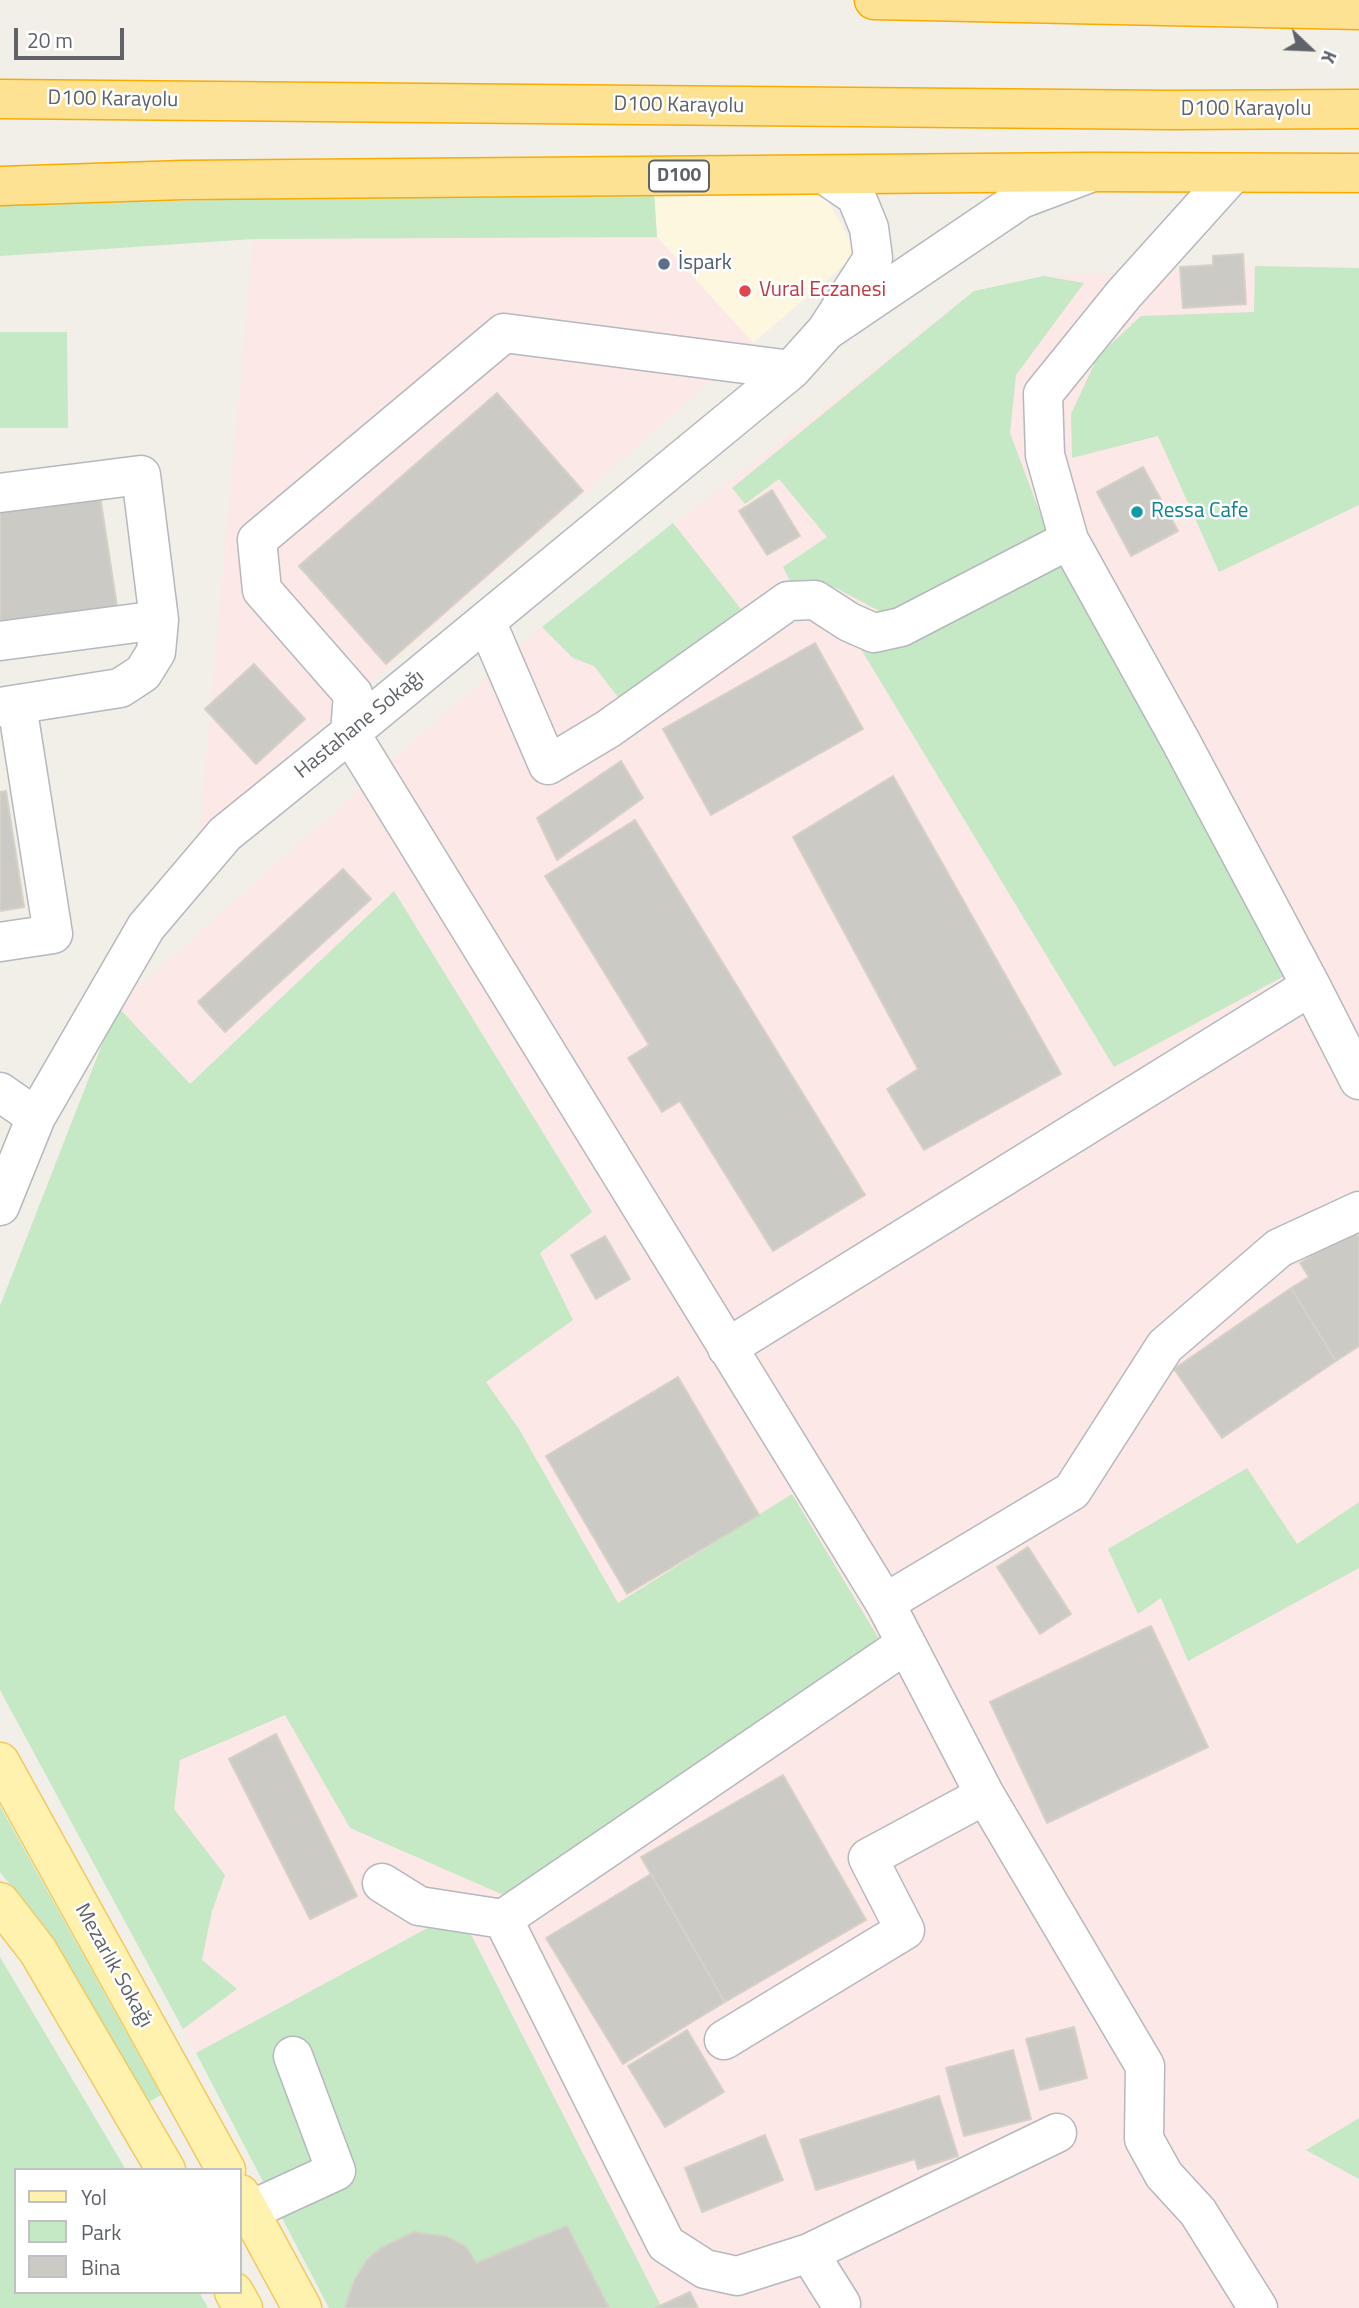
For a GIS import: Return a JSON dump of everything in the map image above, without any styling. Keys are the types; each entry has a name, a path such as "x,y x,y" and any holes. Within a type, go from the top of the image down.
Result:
{"highway":[{"path":"874,0 1359,10"},
{"name":"D100 Karayolu","path":"0,99 1143,110 1359,109"},
{"path":"0,167 184,180"},
{"name":"D100","path":"0,186 184,180 1092,172 1359,173"}],"main road":[{"name":"Mezarlık Sokağı","path":"0,1762 225,2168"},
{"path":"0,1902 38,1951 165,2168"},
{"path":"244,2203 302,2308"}],"street":[{"name":"Hastahane Sokağı","path":"825,331 1021,199 1092,172"},
{"path":"1233,173 1124,294 1043,394 1045,455 1069,540 1180,740 1359,1080"},
{"name":"Hastahane Sokağı","path":"0,1206 36,1117 146,928 225,834 791,370 825,331 873,258 869,228 856,196 825,175"},
{"path":"791,370 504,333 257,540 262,590 353,694 351,733 884,1603 985,1795 1145,2066 1143,2139 1164,2175 1198,2212 1258,2308"},
{"path":"0,493 141,475 159,620 156,652 143,673 120,688 8,706 53,934 0,942"},
{"path":"486,621 548,765 608,729 788,601 815,600 849,622 874,633 901,627 1069,540"},
{"path":"0,641 159,620"},
{"path":"727,1348 1311,986"},
{"path":"0,1092 36,1117"},
{"path":"884,1603 1072,1491 1165,1346 1279,1248 1359,1211"},
{"path":"382,1883 419,1906 503,1919 906,1644"},
{"path":"724,2040 905,1930 868,1858 985,1795"},
{"path":"503,1919 666,2244 705,2269 737,2276 809,2253 1057,2133"},
{"path":"244,2203 336,2171 293,2056"},
{"path":"809,2253 841,2304"}],"shaded area":[{"path":"654,190 822,190 857,254 753,343 657,237"},
{"path":"657,237 753,343 199,835 253,239"},
{"path":"1260,266 1359,268 1359,2308 662,2308 459,1911 196,2053 0,1690 0,1306 117,1006 542,627 974,291 1044,276"}],"green space":[{"path":"654,190 657,237 253,239 0,256 0,205"},
{"path":"1255,266 1359,268 1359,505 1219,572 1158,436 1072,458 1071,414 1098,356 1141,316 1254,312"},
{"path":"1044,276 1084,283 1016,375 1010,433 1049,537 885,614 834,587 793,587 783,567 827,537 779,479 745,504 732,488 974,291"},
{"path":"0,332 67,332 68,428 0,428"},
{"path":"673,523 741,609 621,701 594,666 573,658 542,627"},
{"path":"1065,554 1290,973 1114,1067 853,636"},
{"path":"394,891 592,1212 540,1253 573,1320 486,1382 519,1429 618,1603 792,1494 897,1669 531,1907 350,1828 285,1715 180,1760 174,1809 225,1875 212,1911 202,1960 237,1989 183,2029 0,1690 0,1306 117,1006 190,1084"},
{"path":"1247,1468 1297,1544 1359,1502 1359,1568 1188,1661 1161,1598 1138,1614 1108,1549"},
{"path":"0,1806 161,2095 147,2103 45,1929 0,1872"},
{"path":"459,1911 662,2308 329,2308 196,2053"},
{"path":"0,1957 125,2168 14,2168 14,2294 200,2294 208,2308 0,2308"},
{"path":"1359,2118 1359,2179 1306,2150"}],"building":[{"path":"1243,254 1246,304 1183,308 1180,267 1213,265 1213,256"},
{"path":"497,393 583,491 386,664 299,566"},
{"name":"Ressa Cafe","path":"1143,467 1178,531 1131,556 1097,492"},
{"path":"772,490 800,536 767,555 739,511"},
{"path":"100,496 118,613 0,631 0,511"},
{"path":"815,643 863,729 711,815 663,729"},
{"path":"254,664 305,719 256,764 205,709"},
{"path":"621,761 643,798 557,860 537,818"},
{"path":"893,776 1061,1074 924,1150 887,1089 918,1069 793,837"},
{"path":"6,791 24,907 0,911 0,792"},
{"path":"635,820 865,1195 773,1251 680,1101 662,1112 628,1058 649,1045 545,876"},
{"path":"343,869 371,899 225,1032 198,1002"},
{"path":"1354,1229 1359,1237 1359,1346 1336,1361 1291,1288 1309,1277 1300,1263"},
{"path":"605,1236 630,1279 596,1299 571,1255"},
{"path":"1291,1288 1336,1361 1222,1438 1174,1369"},
{"path":"678,1377 759,1515 627,1594 546,1456"},
{"path":"1028,1547 1071,1614 1040,1634 997,1567"},
{"path":"1151,1626 1208,1747 1047,1823 990,1702"},
{"path":"276,1734 357,1896 310,1919 229,1759"},
{"path":"783,1775 866,1920 725,2002 641,1857"},
{"path":"651,1874 725,2002 623,2064 546,1938"},
{"path":"1074,2027 1087,2078 1040,2090 1026,2039"},
{"path":"687,2030 724,2092 665,2127 628,2066"},
{"path":"1013,2050 1031,2119 964,2136 946,2068"},
{"path":"939,2096 958,2156 918,2169 915,2159 816,2190 800,2140"},
{"path":"765,2135 783,2180 702,2212 685,2168"},
{"path":"567,2226 609,2308 345,2308 354,2281 367,2260 381,2248 414,2232 448,2237 466,2247 476,2263"},
{"path":"690,2292 698,2308 655,2308"}],"place":[{"name":"İspark","path":"664,264"},
{"name":"Vural Eczanesi","path":"745,291"},
{"name":"Ressa Cafe","path":"1137,512"}]}
